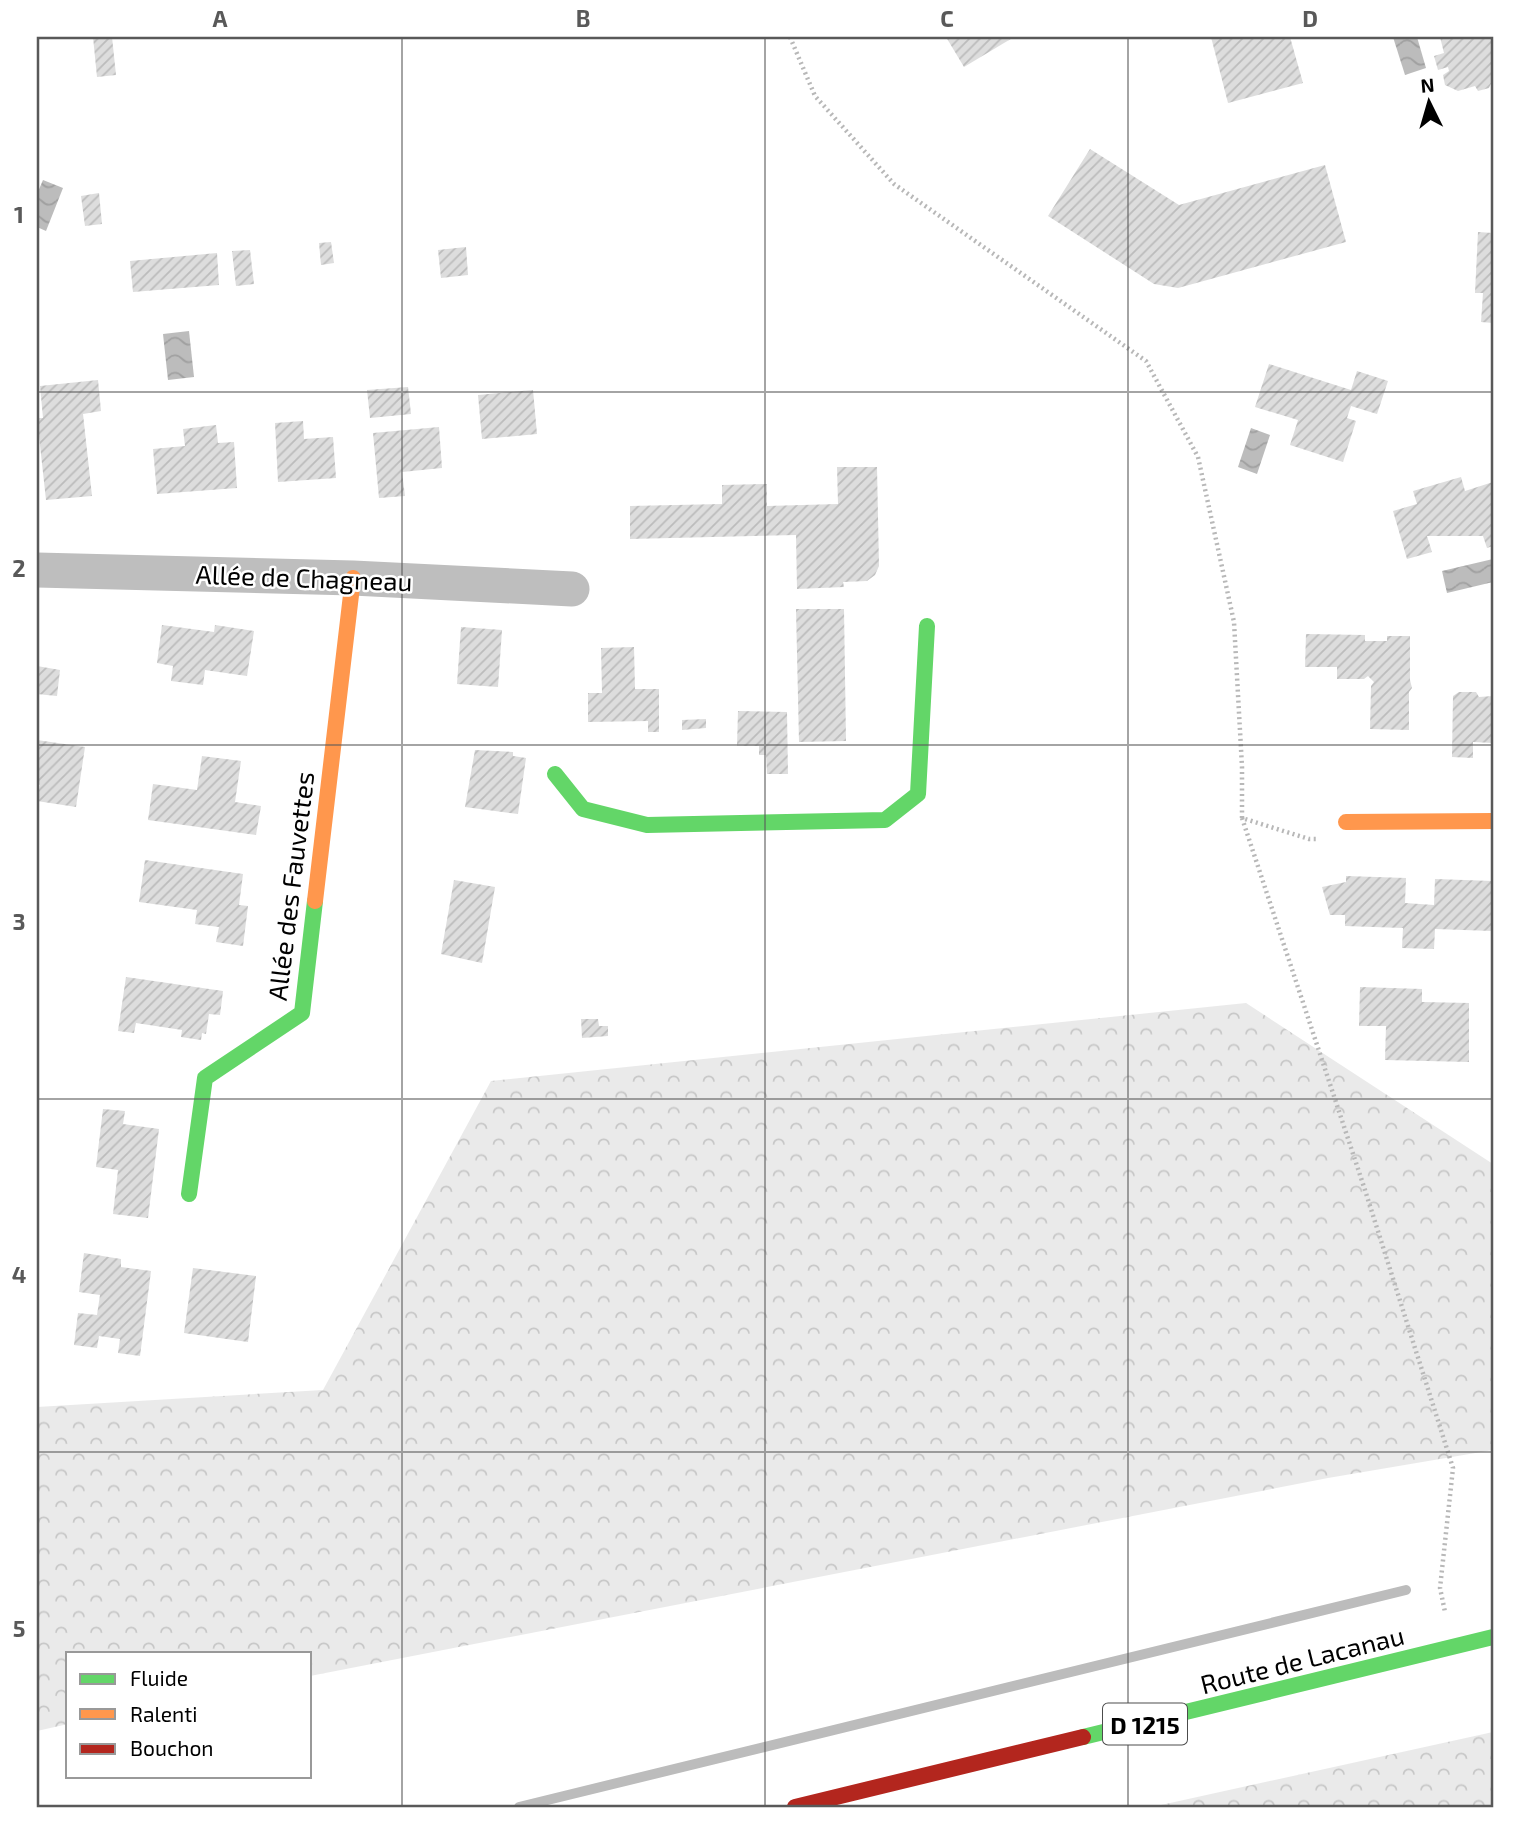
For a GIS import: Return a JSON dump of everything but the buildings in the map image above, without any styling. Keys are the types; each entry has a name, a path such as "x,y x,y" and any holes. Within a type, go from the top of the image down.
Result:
{"street":[{"name":"Allée de Chagneau","path":"37,570 353,578 572,589"},
{"name":"Allée des Fauvettes","path":"189,1194 205,1078 302,1013 353,578"},
{"path":"555,774 583,809 647,825 885,820 918,794 927,626"},
{"path":"1346,822 1493,821"},
{"name":"Route de Lacanau","path":"796,1807 1493,1637"}],"path":[{"path":"790,37 815,96 894,184 1146,361 1198,457 1234,622 1242,818 1364,1187 1453,1468 1440,1588 1451,1647"},
{"path":"1242,818 1309,839"}],"green space":[{"path":"1246,1003 1493,1164 1493,1450 1328,1478 312,1676 312,1652 66,1652 66,1724 37,1731 37,1407 323,1390 491,1081"},
{"path":"1493,1732 1493,1807 1152,1807"}],"water":[{"path":"1393,37 1417,37 1426,68 1405,75"},
{"path":"43,180 63,188 46,231 37,227 37,194"},
{"path":"189,331 194,377 168,380 163,334"},
{"path":"1251,428 1270,435 1257,474 1238,467"},
{"path":"1493,559 1493,582 1447,593 1442,571"}],"waterway":[{"path":"519,1807 1406,1590"}],"traffic: fast":[{"path":"555,774 583,809 647,825 885,820 918,794 927,626"},
{"path":"189,1194 205,1078 302,1013 315,901"},
{"path":"1083,1737 1493,1637"}],"traffic: slow":[{"path":"315,901 353,578"},
{"path":"1346,822 1493,821"}],"traffic: jam":[{"path":"795,1807 1083,1737"}]}
